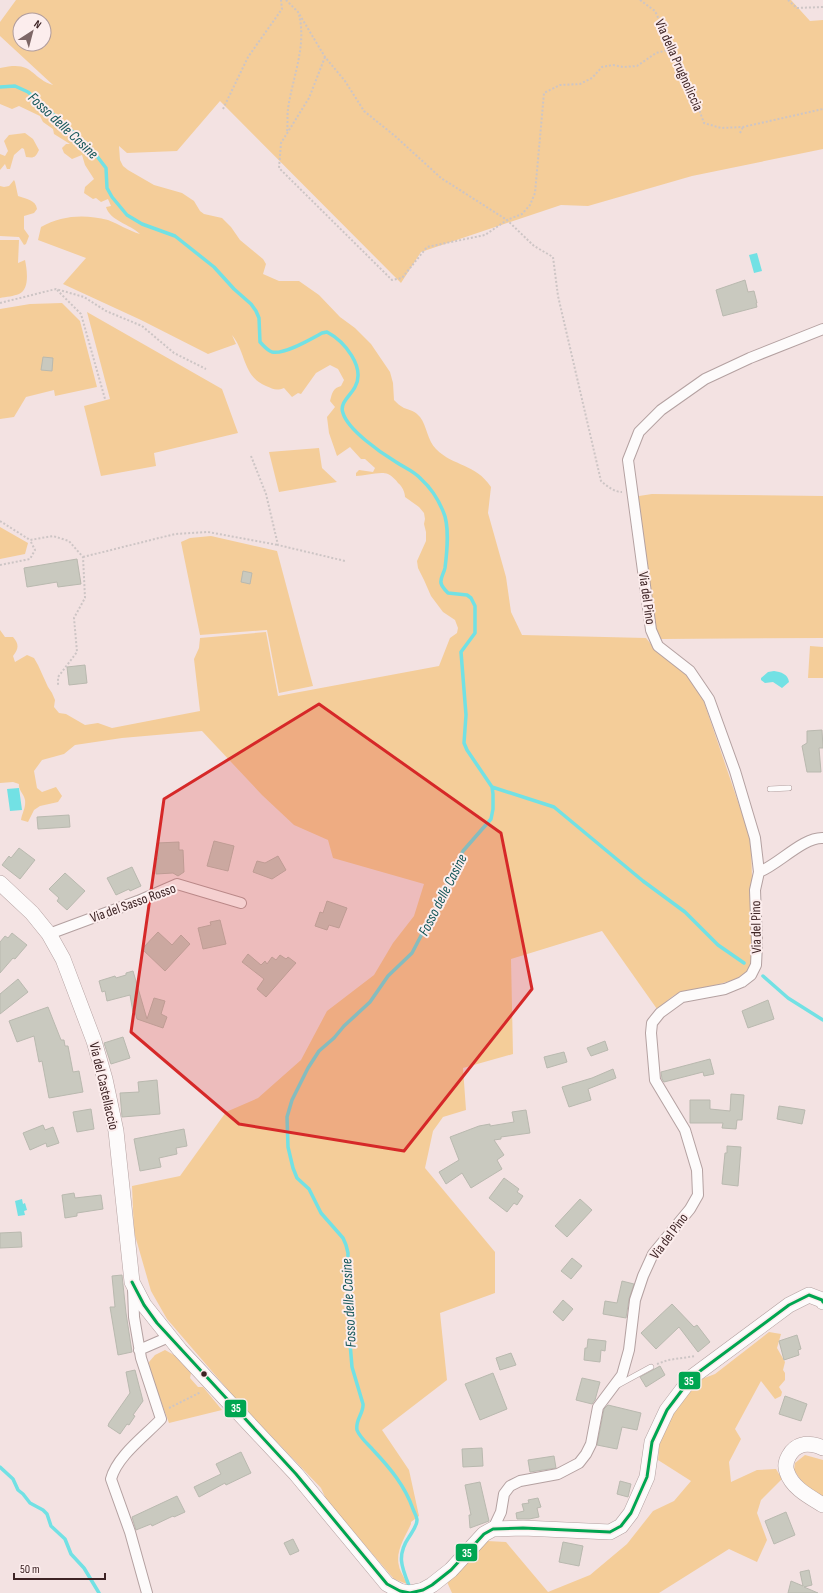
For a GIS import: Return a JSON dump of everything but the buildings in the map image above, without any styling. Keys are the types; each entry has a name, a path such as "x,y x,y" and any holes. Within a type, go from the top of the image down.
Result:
{"street":[{"name":"Via del Pino","path":"493,1529 501,1512 504,1494 510,1486 520,1481 558,1474 579,1463 586,1454 591,1444 598,1407 622,1375 629,1350 635,1300 643,1276 653,1254 690,1210 698,1195 697,1170 685,1130 655,1080 650,1033 652,1023 660,1013 682,997 725,989 742,982 751,975 756,965 757,944 755,890 758,872 754,838 730,758 709,699 690,671 658,646 651,630 631,492 628,460 639,432 661,410 705,378 750,358 823,329"},
{"path":"758,872 768,869 797,848 816,838 823,838"},
{"name":"Via del Castellaccio","path":"0,883 32,913 49,934 63,959 94,1041 105,1079 116,1131 132,1282 134,1317 139,1350 159,1414"},
{"name":"Via del Sasso Rosso","path":"49,934 138,901 178,884 241,903"},
{"path":"132,1282 144,1305 169,1337 296,1474 387,1584 400,1591 410,1593 432,1585 451,1570 484,1534 493,1529 523,1528 610,1532 621,1526 631,1513 647,1477 652,1442 667,1410 692,1377 789,1305 809,1295 823,1301"},
{"path":"134,1317 144,1305"},
{"path":"139,1350 169,1337"},
{"path":"148,1593 130,1532 111,1479 119,1462 161,1419 159,1414"},
{"path":"823,1448 810,1444 801,1445 791,1453 786,1464 786,1472 790,1480 798,1489 823,1505"}],"lane":[{"path":"770,789 789,788"},
{"path":"613,1387 651,1367"}],"path":[{"path":"223,109 248,57 282,9 281,0"},
{"name":"Via della Prugnoliccia","path":"640,0 655,11 704,123 721,128 743,126"},
{"path":"788,0 797,8 823,7"},
{"path":"288,1 298,12 325,57 345,81 364,110 441,178 507,220 534,246 553,257 558,296 601,481 618,492 631,492"},
{"path":"287,132 288,110 300,52 302,26 298,12"},
{"path":"325,57 309,98 280,143 279,168 392,280 402,278 427,247 485,235 507,220 522,214 530,205 535,193 544,93 560,85 580,84 592,78 602,67 613,65 623,67 637,66 656,53 668,50 674,52"},
{"path":"740,133 743,126 823,109"},
{"path":"0,303 56,289 84,297 106,311 142,326 174,353 206,369"},
{"path":"56,289 80,314 105,399"},
{"path":"251,456 266,494 278,545"},
{"path":"0,521 30,540 35,550 30,560 0,564"},
{"path":"83,557 176,534 208,532 278,545 345,561"},
{"path":"30,540 53,536 69,541 83,557 85,598 74,618 77,652 58,677 58,686"},
{"path":"651,1367 668,1360 698,1356"},
{"path":"159,1414 214,1385"}],"highlighted area":[{"path":"319,704 501,833 532,989 404,1151 239,1124 131,1032 164,799"}],"shaded area":[{"path":"16,0 791,0 810,21 823,20 823,149 692,176 588,206 561,205 421,252 401,283 220,101 177,151 127,153 119,146 120,160 123,166 128,170 154,185 182,193 194,201 200,211 204,214 222,218 231,227 240,240 263,259 266,264 263,274 279,281 299,281 319,295 340,317 355,328 371,344 390,372 393,383 394,400 404,408 414,412 420,417 436,449 450,459 478,473 485,479 491,487 488,513 506,577 511,612 522,635 646,638 655,649 692,677 703,699 751,840 754,960 748,971 734,980 677,994 657,1009 602,931 511,959 513,1054 463,1068 466,1110 443,1117 433,1131 425,1168 495,1252 495,1293 440,1313 447,1380 382,1430 409,1470 419,1516 411,1522 398,1555 400,1568 407,1584 394,1579 327,1501 321,1488 235,1398 167,1319 151,1291 134,1232 132,1186 180,1176 226,1112 258,1098 301,1060 327,1011 374,975 393,943 414,916 424,884 333,858 328,840 294,825 262,795 202,731 122,738 75,745 64,754 42,760 34,771 37,788 42,792 56,787 62,796 58,802 40,806 34,810 28,822 21,820 25,800 19,788 19,784 13,782 0,783 0,630 5,637 13,637 18,646 13,656 15,662 27,655 34,658 55,700 54,707 59,713 66,714 85,725 98,723 112,728 200,711 194,659 199,648 200,638 266,632 278,696 439,666 450,638 457,633 458,628 455,620 443,612 431,596 418,568 417,561 426,541 424,513 419,507 405,497 401,486 388,474 381,473 356,476 356,473 359,470 373,472 375,468 365,459 361,459 350,447 337,456 329,433 327,417 335,407 330,401 332,393 336,388 341,386 344,380 338,369 330,365 316,373 301,394 298,393 292,397 284,388 273,389 259,382 253,377 237,342 232,335 236,344 208,354 141,320 63,284 86,258 38,240 41,227 57,220 82,216 108,220 140,234 116,219 108,212 106,207 111,206 108,199 101,202 84,193 85,187 94,179 85,165 82,155 72,159 64,153 62,148 66,144 70,144 54,134 53,129 43,122 40,116 19,106 12,109 0,104 0,68 19,66 30,70 45,82 53,85 17,52 52,52 52,12 12,12 12,47 0,36 0,22"},
{"path":"25,133 33,139 39,150 36,155 34,157 26,157 24,149 22,148 14,155 10,169 7,169 5,164 0,170 0,154 5,156 8,151 4,141 9,135"},
{"path":"14,180 18,196 33,202 37,209 34,213 24,216 24,229 29,236 26,244 24,245 19,237 0,236 0,186 9,186"},
{"path":"0,240 19,240 18,263 25,260 27,279 25,288 22,292 17,295 0,298"},
{"path":"62,303 80,321 97,387 55,396 54,390 26,397 14,417 0,419 0,309 30,304"},
{"path":"87,312 222,389 238,433 154,453 156,466 101,476 84,406 110,399"},
{"path":"319,448 322,468 337,482 279,492 269,452"},
{"path":"652,494 823,496 823,638 660,639 655,632 637,502 639,496"},
{"path":"0,527 28,543 25,554 0,559"},
{"path":"211,536 277,551 313,686 279,693 267,630 200,635 181,542 190,538"},
{"path":"810,646 823,647 823,678 808,678"},
{"path":"769,1332 781,1334 777,1348 785,1362 783,1370 785,1373 785,1380 779,1387 782,1392 781,1396 775,1399 761,1381 735,1429 741,1439 729,1462 731,1482 757,1470 776,1469 782,1479 761,1500 757,1513 767,1540 757,1562 729,1549 659,1593 452,1593 447,1582 487,1541 506,1542 548,1592 590,1575 627,1544 653,1511 674,1501 691,1481 658,1460 660,1437 683,1396 699,1380 715,1374"},
{"path":"165,1350 174,1355 191,1373 190,1378 198,1387 203,1387 222,1410 169,1423 150,1372 149,1362 155,1355"},
{"path":"805,1455 823,1460 823,1499 806,1488 794,1470 795,1463"}],"water":[{"path":"757,253 762,271 754,273 749,255"},
{"path":"774,671 784,674 788,679 789,682 782,688 773,682 765,683 761,680 761,678 768,672"},
{"path":"19,788 22,810 10,811 7,789"},
{"path":"22,1199 27,1210 24,1211 25,1215 18,1216 15,1201"}],"waterway":[{"name":"Fosso delle Casine","path":"0,87 15,86 28,92 90,147 106,168 107,188 112,197 127,215 142,224 175,236 214,267 234,289 251,304 256,311 259,318 260,342 269,350 272,352 277,352 290,349 327,332 334,336 346,348 352,355 358,371 358,379 355,387 344,402 342,409 346,420 358,434 374,447 418,476 434,494 441,507 447,524 446,562 441,584 448,593 467,595 471,598 475,606 475,633 461,652 466,715 464,743 467,750 492,787 493,809 491,819 463,851 458,862 457,870 434,915 412,953 388,976 370,1002 319,1051 308,1068 292,1100 287,1117 288,1147 297,1178 309,1189 321,1213 343,1238 346,1245 348,1253 347,1281 352,1300 353,1319 350,1343 352,1367 363,1404 357,1423 357,1430 362,1439 386,1464 396,1478 406,1493 417,1517 414,1529 405,1544 401,1556 403,1568 410,1588"},
{"path":"492,787 554,807 643,881 685,912 718,945 744,963"},
{"path":"763,976 788,998 823,1020"},
{"path":"0,1467 13,1479 18,1490 30,1503 47,1514 51,1526 65,1539 71,1554 84,1568 99,1593"}],"transit line":[{"name":"35","path":"132,1282 144,1305 157,1323 296,1474 387,1584 400,1591 410,1593 423,1590 432,1585 451,1570 484,1534 493,1529 523,1528 610,1532 621,1526 631,1513 647,1477 652,1442 667,1410 692,1377 789,1305 809,1295 822,1300 823,1302"}]}
